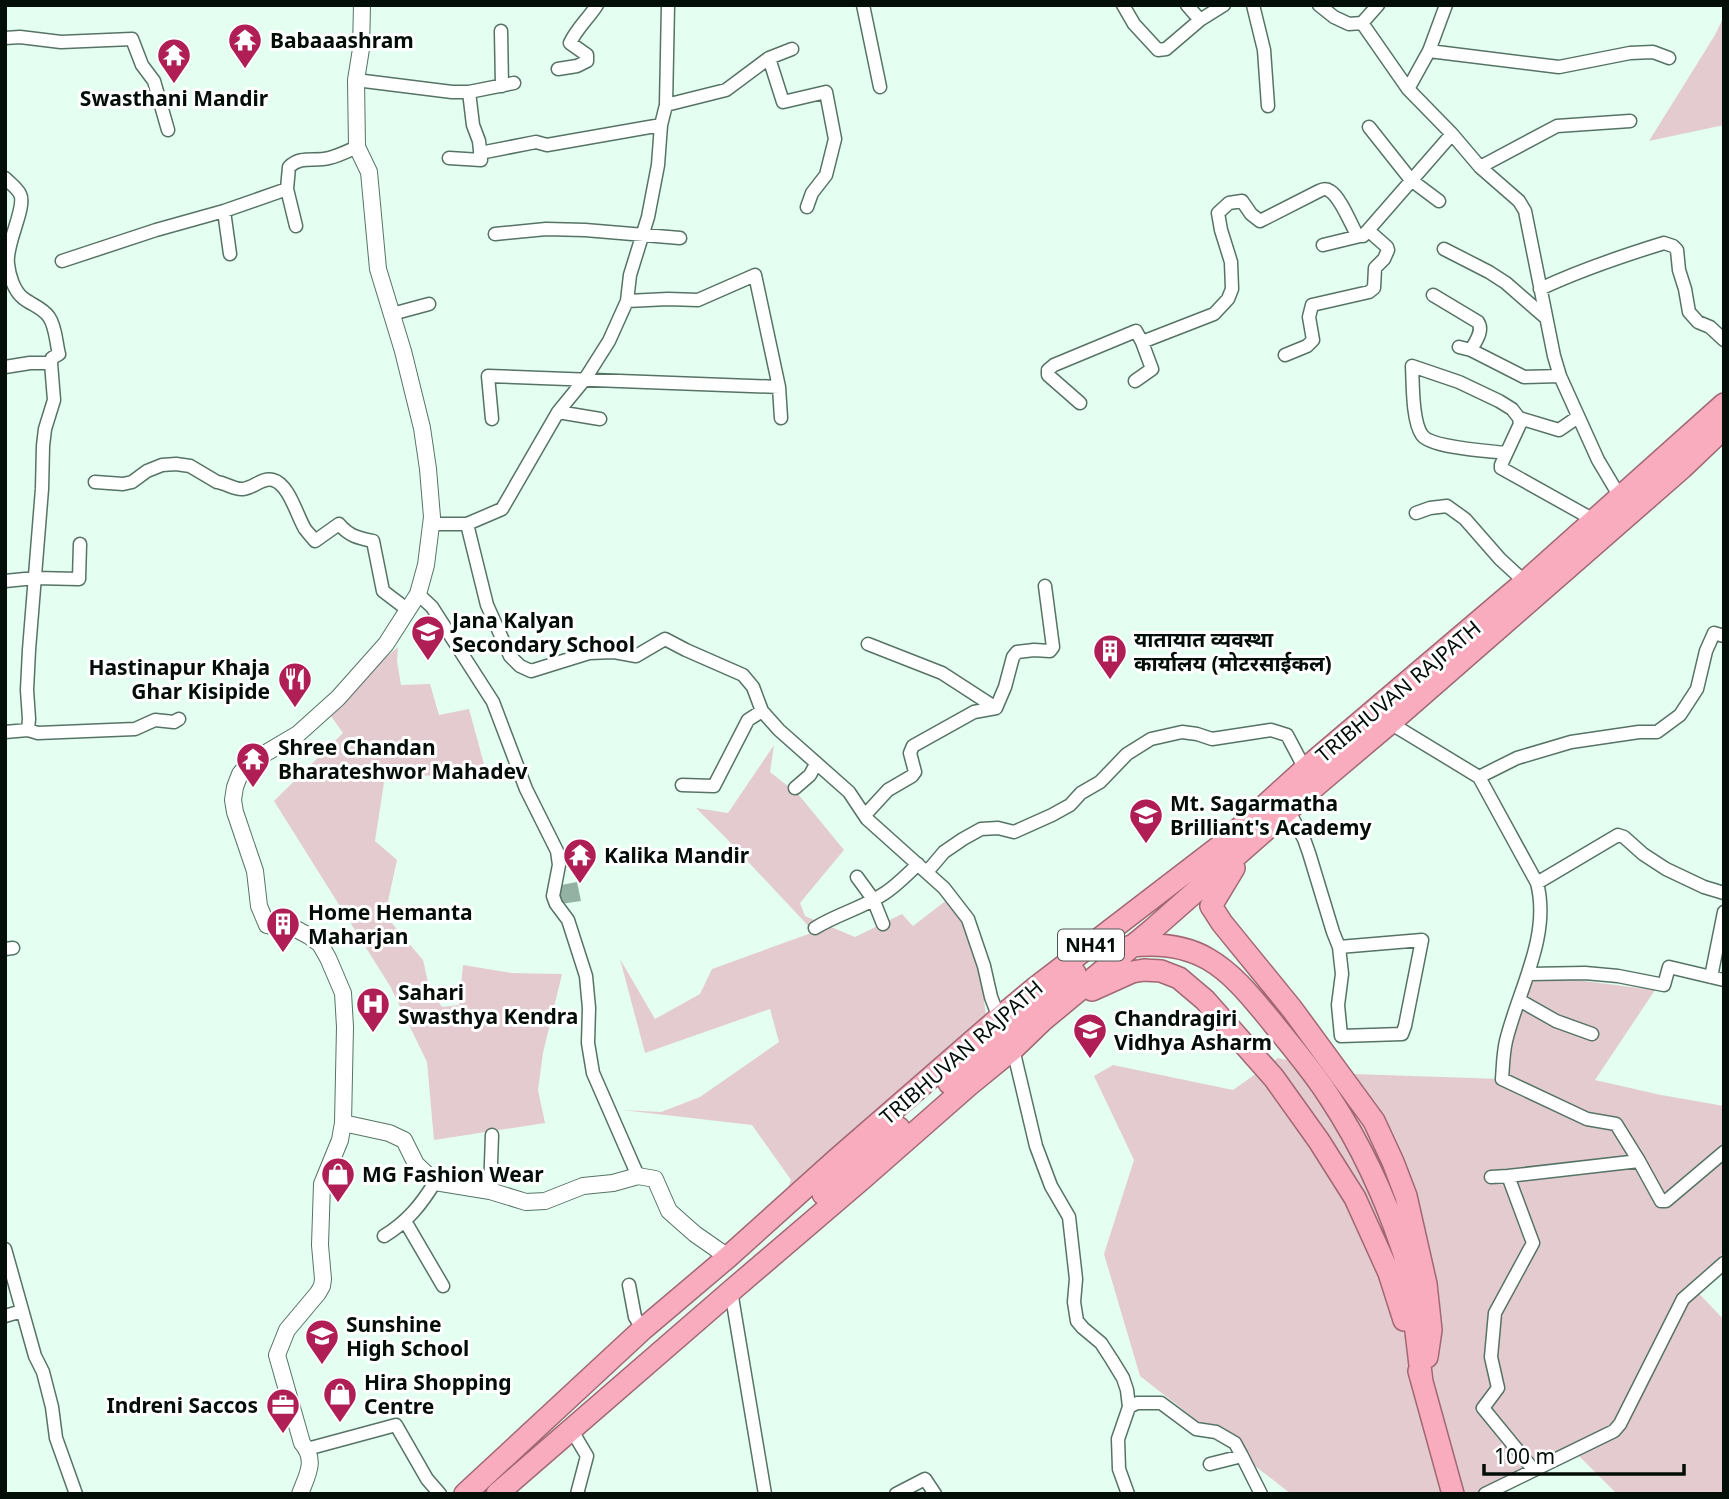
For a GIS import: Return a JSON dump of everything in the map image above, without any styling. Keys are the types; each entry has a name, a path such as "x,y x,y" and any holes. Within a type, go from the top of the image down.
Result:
{"highway":[{"name":"TRIBHUVAN RAJPATH","path":"497,1494 1265,831 1525,582 1594,520 1625,505 1724,404"},
{"name":"TRIBHUVAN RAJPATH","path":"465,1494 643,1329 728,1258 999,1018 1220,846 1305,769 1384,716 1625,505 1724,428"},
{"path":"1265,831 1234,868 1211,906 1292,1009 1374,1121 1393,1161 1406,1196 1426,1284 1431,1330 1422,1382"},
{"path":"481,1494 1086,964 1116,947 1156,943 1194,952 1208,959 1228,973 1264,1013 1329,1096 1383,1195 1404,1254 1422,1382"},
{"path":"1065,1003 1132,972 1161,971 1179,978 1205,1000 1274,1078 1355,1198 1390,1273 1451,1487"}],"street":[{"path":"300,1494 311,1462 302,1443 277,1356 287,1330 322,1286 322,1184 340,1140 342,1123 345,1027 343,993 320,944 296,929 267,925 258,906 255,871 233,800 238,780 249,763 298,734 338,698 386,644 418,594 426,565 431,524 428,469 422,428 403,351 378,269 369,172 357,147 356,80 362,5"},
{"path":"558,69 577,66 587,61 587,55 570,43 597,5"},
{"path":"431,524 467,524 502,509 558,412 585,379 609,341 626,301 629,275 648,217 658,165 666,105 668,5"},
{"path":"863,5 880,87"},
{"path":"1124,5 1134,24 1158,50 1166,49 1200,20 1224,5"},
{"path":"1187,5 1200,20"},
{"path":"1253,5 1264,50 1268,106"},
{"path":"1319,5 1334,17 1349,24 1362,23 1378,5"},
{"path":"1408,89 1429,51 1446,5"},
{"path":"1362,23 1408,89 1480,167 1519,201 1525,211 1553,356 1598,460 1625,505"},
{"path":"356,80 452,92 469,92 508,84 501,31"},
{"path":"5,38 61,41 132,39 142,65 153,81 168,130"},
{"path":"666,105 726,90 769,58 792,49"},
{"path":"1429,51 1559,67 1630,53 1653,52 1669,58"},
{"path":"769,58 783,102 826,92 835,139 826,175 812,193 807,207"},
{"path":"449,158 481,160 469,92"},
{"path":"1480,167 1557,126 1630,121"},
{"path":"480,153 536,142 547,145 662,125"},
{"path":"1369,127 1411,180 1439,201"},
{"path":"1323,245 1364,233 1452,134"},
{"path":"296,226 287,189 289,167 294,162 326,159 357,147"},
{"path":"5,178 22,198 22,203 12,213 7,265 21,297 49,316 59,355 52,358 51,363 54,400 43,446 27,690 28,730"},
{"path":"62,261 287,189"},
{"path":"1142,342 1214,314 1228,299 1232,289 1231,262 1218,213 1229,203 1242,201 1251,214 1261,221 1325,189 1331,191 1339,201 1356,233 1364,233 1388,250 1375,268 1374,288 1369,292 1312,305 1309,317 1313,340 1307,346 1284,355"},
{"path":"224,211 230,254"},
{"path":"495,234 546,229 680,239"},
{"path":"1540,289 1603,262 1664,243 1677,250 1689,312 1698,322 1710,327 1724,340"},
{"path":"1444,249 1506,283 1546,317"},
{"path":"626,301 698,300 755,275 779,387 781,418"},
{"path":"1433,295 1478,322 1481,330 1465,349 1524,377 1560,376"},
{"path":"392,314 429,304"},
{"path":"1080,403 1048,375 1048,370 1054,365 1136,331 1152,369 1135,381"},
{"path":"5,368 30,363 51,363"},
{"path":"1506,453 1463,449 1427,440 1422,436 1413,396 1412,366 1459,382 1499,401 1520,418 1559,430 1578,417"},
{"path":"492,419 488,376 779,387"},
{"path":"558,412 600,419"},
{"path":"1520,418 1520,424 1501,468 1594,520"},
{"path":"95,482 132,482 147,471 162,465 176,464 190,466 217,482 240,490 265,479 274,480 281,484 288,494 306,531 316,541 339,524 355,538 373,541 383,591 408,610"},
{"path":"1416,513 1447,506 1465,519 1500,559 1525,582"},
{"path":"467,524 487,605 510,656 520,666 531,671 589,653 614,652 636,656 665,639 743,675 752,687 762,711 779,730 849,792 865,815 952,896 968,919 999,1018"},
{"path":"5,581 35,578 79,579 80,544"},
{"path":"996,708 1017,652 1050,651 1053,647 1045,586"},
{"path":"418,594 432,607 493,702 526,789 557,851 559,864 553,896 568,920 586,976 588,1043 593,1073 638,1177"},
{"path":"1479,777 1517,758 1571,741 1639,732 1657,733 1680,715 1697,689 1713,633 1724,636"},
{"path":"868,644 942,673 996,708"},
{"path":"865,815 888,790 915,772 910,753 913,746 974,712 996,708"},
{"path":"682,785 714,786 748,720 762,711"},
{"path":"1384,716 1479,777 1536,883 1541,898 1539,925 1529,974 1506,1043 1502,1079 1587,1119 1616,1124 1661,1200 1666,1200 1724,1152"},
{"path":"5,732 135,729 155,720 174,722 179,719"},
{"path":"816,928 885,893 981,829 998,828 1014,832 1044,820 1070,805 1081,793 1100,782 1127,754 1151,739 1182,732 1212,739 1271,730 1287,735 1305,769"},
{"path":"795,788 810,775 816,764"},
{"path":"1288,810 1307,846 1339,947 1342,974 1338,1005 1341,1036 1402,1034 1422,940 1339,947"},
{"path":"1536,883 1618,835 1624,836 1643,854 1665,869 1724,893"},
{"path":"857,877 873,899 883,925"},
{"path":"1529,974 1585,973 1664,985 1669,967 1718,978 1724,912"},
{"path":"1519,1000 1556,1021 1592,1034"},
{"path":"1013,1049 1036,1146 1051,1186 1069,1217 1076,1279 1074,1303 1077,1321 1101,1343 1123,1378 1127,1390 1129,1408 1118,1439 1119,1469 1128,1494"},
{"path":"342,1123 389,1133 404,1140 416,1164 435,1182 490,1191 526,1202 545,1201 583,1186 638,1177 655,1179 669,1211 728,1258"},
{"path":"490,1191 492,1135"},
{"path":"1491,1177 1639,1161"},
{"path":"1508,1176 1533,1243 1495,1313 1491,1357 1498,1388 1483,1408 1534,1469"},
{"path":"384,1236 414,1213 435,1182"},
{"path":"405,1221 443,1286"},
{"path":"5,1249 35,1356 47,1384 56,1438 76,1494"},
{"path":"1485,1494 1614,1431 1620,1424 1682,1299 1724,1263"},
{"path":"629,1285 635,1317 643,1329"},
{"path":"731,1291 765,1494"},
{"path":"5,1316 22,1311"},
{"path":"1129,1408 1137,1403 1161,1403 1196,1429 1216,1432 1235,1443 1261,1494"},
{"path":"307,1449 396,1425 427,1479 440,1494"},
{"path":"571,1429 587,1456 577,1494"},
{"path":"1210,1464 1242,1456"},
{"path":"896,1494 925,1479 935,1494"}],"shaded area":[{"path":"1724,16 1724,125 1649,141 1715,35"},
{"path":"398,647 401,685 430,684 439,715 469,709 487,775 385,776 375,841 397,860 385,915 423,960 429,987 442,1007 459,1005 463,965 511,973 562,974 543,1053 538,1090 545,1123 434,1140 427,1062 390,986 274,801 343,733 326,709"},
{"path":"774,745 770,772 798,794 844,850 800,903 805,916 855,937 902,914 913,926 952,896 981,971 989,1044 776,1220 791,1180 752,1125 622,1110 661,1112 700,1097 779,1042 770,1009 645,1053 620,959 655,1019 700,994 712,969 814,932 696,808 728,813"},
{"path":"577,882 581,901 560,904 556,886"},
{"path":"1529,974 1655,990 1595,1080 1724,1106 1724,1253 1690,1284 1724,1320 1724,1494 1617,1494 1571,1448 1497,1494 1291,1494 1140,1376 1104,1254 1134,1160 1094,1076 1113,1065 1233,1090 1278,1058 1354,1074 1502,1079"}],"place":[{"name":"Babaaashram","path":"245,70"},
{"name":"Swasthani Mandir","path":"174,85"},
{"name":"Jana Kalyan Secondary School","path":"428,662"},
{"name":"यातायात व्यवस्था कार्यालय (मोटरसाईकल)","path":"1110,681"},
{"name":"Hastinapur Khaja Ghar Kisipide","path":"295,709"},
{"name":"Shree Chandan Bharateshwor Mahadev","path":"253,789"},
{"name":"Mt. Sagarmatha Brilliant's Academy","path":"1146,845"},
{"name":"Kalika Mandir","path":"580,885"},
{"name":"Home Hemanta Maharjan","path":"283,954"},
{"name":"Sahari Swasthya Kendra","path":"373,1034"},
{"name":"Chandragiri Vidhya Asharm","path":"1090,1060"},
{"name":"MG Fashion Wear","path":"338,1204"},
{"name":"Sunshine High School","path":"322,1366"},
{"name":"Hira Shopping Centre","path":"340,1424"},
{"name":"Indreni Saccos","path":"283,1435"}]}
